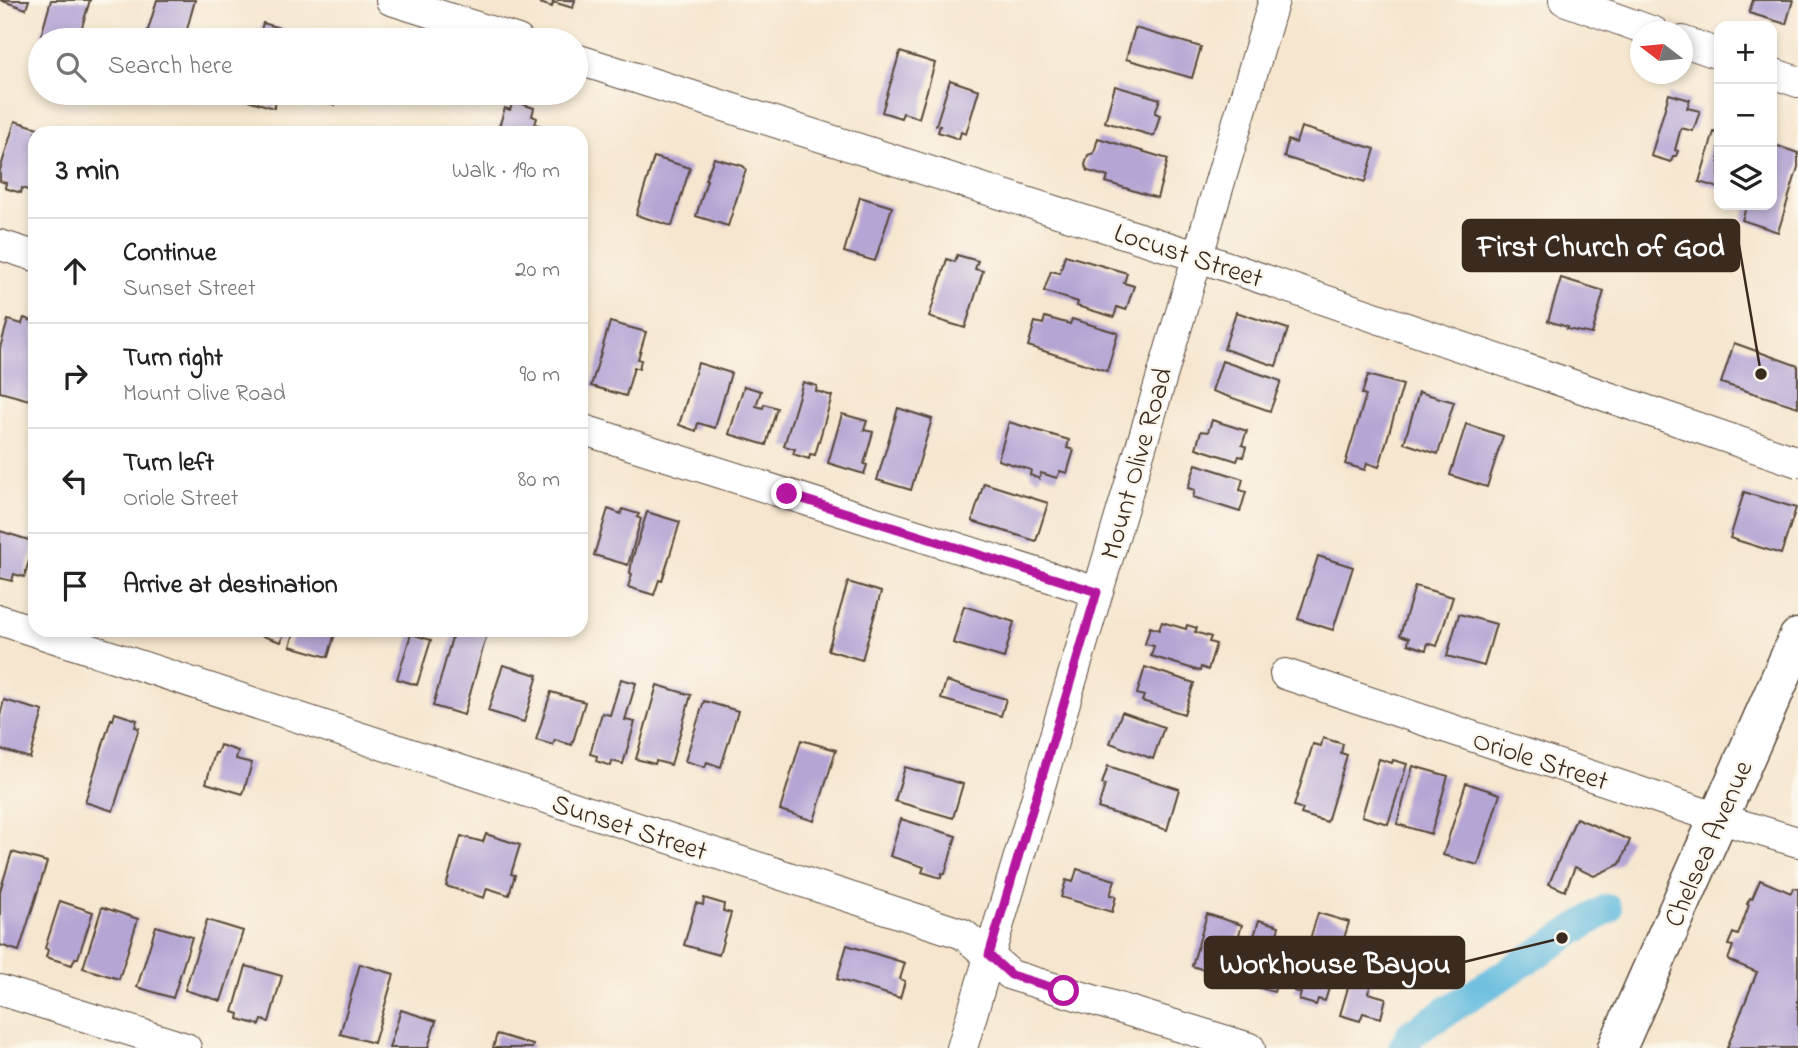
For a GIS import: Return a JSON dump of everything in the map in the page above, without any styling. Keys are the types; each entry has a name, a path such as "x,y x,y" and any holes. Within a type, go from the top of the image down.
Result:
{"main road":[{"name":"Chelsea Avenue","path":"1617,1048 1798,638"}],"street":[{"path":"391,0 480,28"},
{"name":"Mount Olive Road","path":"962,1048 1274,0"},
{"path":"1564,0 1630,23"},
{"path":"1693,45 1714,52"},
{"name":"Locust Street","path":"588,63 1196,256 1798,462"},
{"path":"1777,75 1798,82"},
{"path":"0,245 28,254"},
{"path":"588,431 1097,592"},
{"name":"Sunset Street","path":"0,620 28,629"},
{"name":"Sunset Street","path":"52,637 963,934 1011,975 1250,1048"},
{"name":"Oriole Street","path":"1285,674 1798,842"},
{"path":"0,990 186,1048"}],"building":[{"path":"0,0 29,0 26,9"},
{"path":"51,0 90,0 82,28 43,28"},
{"path":"157,0 195,0 187,28 149,28"},
{"path":"541,0 575,0 573,8 553,2 552,7 540,3"},
{"path":"1753,0 1793,0 1786,24 1749,13"},
{"path":"263,23 280,28 262,28"},
{"path":"1135,28 1201,47 1192,78 1126,59"},
{"path":"900,52 935,63 919,118 903,113 901,118 882,112"},
{"path":"950,80 979,90 966,134 961,132 959,139 938,132 940,126 936,125"},
{"path":"1115,86 1160,99 1155,113 1160,115 1154,136 1105,122"},
{"path":"1669,94 1690,100 1687,108 1700,111 1693,131 1681,128 1675,150 1678,151 1671,162 1651,156"},
{"path":"512,105 534,108 532,116 537,118 535,124 541,126 499,126 505,108 510,110"},
{"path":"15,121 31,126 28,126 28,190 22,188 21,193 5,188 6,183 0,181 0,170"},
{"path":"1301,127 1375,149 1365,182 1284,157 1288,140 1296,143"},
{"path":"1714,132 1714,186 1699,182"},
{"path":"1098,138 1168,159 1157,198 1106,182 1108,177 1088,171 1085,165 1088,155 1094,153"},
{"path":"1777,146 1798,153 1798,167 1778,232 1742,220 1745,210 1777,210"},
{"path":"654,157 690,168 672,226 636,215"},
{"path":"714,158 746,169 728,226 696,216"},
{"path":"860,197 892,207 875,261 844,252"},
{"path":"957,255 978,261 975,269 983,271 965,328 929,317 947,259 955,262"},
{"path":"1065,255 1127,273 1124,283 1134,286 1126,310 1117,307 1114,317 1077,306 1078,302 1044,291 1051,271 1060,273"},
{"path":"1561,278 1604,291 1592,334 1567,329 1568,327 1548,321"},
{"path":"1236,312 1288,329 1276,366 1224,349"},
{"path":"1045,317 1070,324 1072,319 1118,333 1107,371 1028,346 1035,322 1043,324"},
{"path":"24,318 28,319 28,400 0,392 0,348 8,320 22,324"},
{"path":"610,322 646,332 638,359 641,360 639,369 634,367 626,396 591,386"},
{"path":"1734,343 1798,366 1798,407 1721,383"},
{"path":"1222,361 1281,381 1270,411 1212,391"},
{"path":"698,363 731,373 715,428 698,423 696,431 679,425"},
{"path":"1368,375 1403,385 1379,467 1367,463 1365,470 1345,464 1366,395 1362,394"},
{"path":"803,382 817,386 816,391 832,396 815,455 810,454 809,459 793,454 795,449 784,446"},
{"path":"744,386 761,391 756,406 763,408 764,404 777,408 766,445 729,434"},
{"path":"1419,392 1454,402 1438,454 1404,443"},
{"path":"898,408 932,419 911,490 877,480"},
{"path":"842,414 867,421 864,430 873,432 864,474 828,463"},
{"path":"1212,420 1247,431 1242,445 1246,447 1243,457 1239,456 1237,461 1196,448 1201,431 1208,432"},
{"path":"1009,422 1069,440 1067,448 1074,450 1067,473 1060,471 1057,478 1041,473 1039,479 1030,475 1031,470 998,460"},
{"path":"1466,424 1503,436 1487,487 1450,475"},
{"path":"1196,464 1243,479 1240,490 1246,492 1240,512 1193,497 1195,490 1188,488"},
{"path":"984,483 1048,503 1036,541 972,521"},
{"path":"1744,492 1796,508 1781,554 1730,538"},
{"path":"608,509 621,514 622,509 639,514 637,517 641,519 628,565 594,555"},
{"path":"647,512 680,522 662,581 659,580 654,595 628,587 632,560"},
{"path":"0,531 28,540 28,564 24,577 14,574 12,581 0,578"},
{"path":"1318,556 1353,567 1333,630 1298,619"},
{"path":"848,582 881,592 862,660 828,650"},
{"path":"1415,586 1453,597 1437,646 1428,643 1426,650 1408,644 1409,638 1400,635"},
{"path":"964,606 1014,622 1004,658 953,643"},
{"path":"1459,614 1496,624 1484,666 1447,656"},
{"path":"1162,622 1186,629 1187,625 1197,628 1195,632 1211,637 1209,642 1216,644 1208,670 1201,667 1200,671 1151,656 1154,646 1145,644 1150,627 1159,630"},
{"path":"266,637 283,637 281,642"},
{"path":"293,637 334,637 328,657 290,646"},
{"path":"410,637 431,640 417,685 397,679"},
{"path":"452,637 486,637 464,715 433,706"},
{"path":"503,665 538,675 524,722 488,711"},
{"path":"1145,667 1194,683 1184,714 1142,701 1144,696 1137,694"},
{"path":"621,679 636,683 625,720 635,722 623,764 612,761 611,766 596,761 597,756 590,754 602,713 610,715"},
{"path":"946,681 1006,699 1001,716 941,699"},
{"path":"657,685 691,695 671,765 636,759"},
{"path":"551,692 585,702 572,745 555,740 553,745 536,740"},
{"path":"4,700 43,711 30,758 0,749 0,716"},
{"path":"704,701 738,711 721,767 707,762 705,767 685,761"},
{"path":"1122,712 1164,727 1153,759 1110,743"},
{"path":"115,713 137,720 135,727 139,728 113,811 85,802"},
{"path":"1323,738 1343,744 1341,753 1347,755 1327,822 1301,814 1303,809 1294,806 1313,744 1321,746"},
{"path":"801,740 836,750 814,821 780,810"},
{"path":"220,745 238,751 236,759 252,763 243,794 206,783"},
{"path":"1379,759 1407,764 1388,824 1362,816"},
{"path":"1108,766 1179,789 1167,830 1098,808"},
{"path":"1413,766 1448,776 1431,834 1397,824"},
{"path":"905,767 963,784 953,818 895,801"},
{"path":"1466,783 1500,794 1478,865 1443,855"},
{"path":"1576,818 1630,840 1620,864 1594,876 1575,867 1565,891 1549,884"},
{"path":"901,819 956,836 945,874 942,873 941,878 922,872 924,867 890,856"},
{"path":"486,834 520,845 511,874 515,875 509,895 487,888 484,898 446,886 461,836 483,842"},
{"path":"12,852 47,862 19,951 0,945 0,891"},
{"path":"1077,869 1115,880 1110,895 1116,896 1112,912 1061,897 1066,880 1073,882"},
{"path":"1760,880 1791,893 1793,888 1798,889 1798,1048 1727,1048 1757,972 1728,960 1733,946 1728,945 1733,933 1738,935 1749,905 1747,904"},
{"path":"704,898 724,904 723,911 731,913 719,955 684,945 696,903 703,905"},
{"path":"60,901 93,912 78,958 75,958 72,965 46,957 48,950 45,948"},
{"path":"102,907 138,919 119,979 83,968"},
{"path":"1318,913 1349,922 1325,1001 1318,999 1316,1005 1299,1000 1301,993 1294,991"},
{"path":"1207,914 1242,925 1226,977 1192,966"},
{"path":"207,920 243,931 221,1001 185,990"},
{"path":"1259,920 1279,926 1277,935 1291,940 1274,992 1240,982"},
{"path":"156,926 192,937 173,998 137,987"},
{"path":"847,945 905,963 900,979 905,981 900,998 837,979"},
{"path":"1357,957 1385,965 1381,983 1372,981 1368,993 1386,998 1381,1018 1363,1013 1360,1021 1340,1015"},
{"path":"360,964 394,974 374,1043 340,1034"},
{"path":"246,966 282,976 269,1022 262,1020 260,1025 238,1019 239,1014 233,1012"},
{"path":"401,1010 436,1021 428,1048 389,1048"},
{"path":"497,1034 533,1045 532,1048 493,1048"}],"waterway":[{"path":"1403,1048 1411,1034 1607,909"}],"place":[{"name":"First Church of God","path":"1761,374"},
{"name":"Workhouse Bayou","path":"1562,938"}],"route":[{"path":"787,494 1097,592 989,955 1011,975 1064,991"}]}
